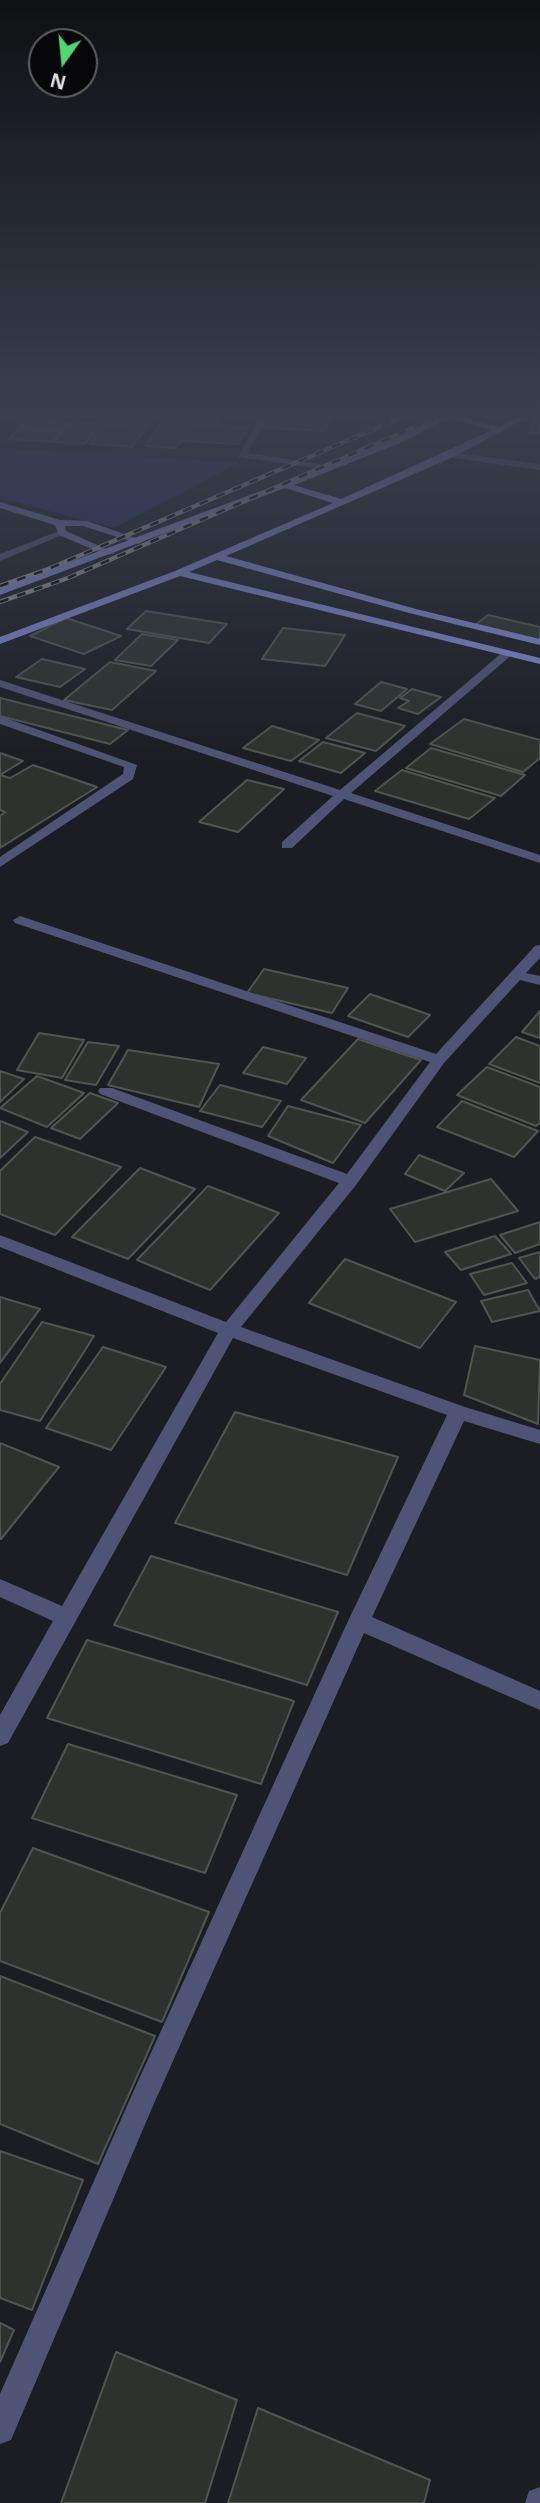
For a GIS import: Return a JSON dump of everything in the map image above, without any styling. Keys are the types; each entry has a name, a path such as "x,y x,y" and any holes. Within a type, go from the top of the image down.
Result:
{"main road":[{"path":"74,535 110,553"},
{"path":"120,535 139,541"},
{"path":"0,592 155,535"},
{"path":"0,641 180,573 267,535"},
{"path":"217,557 540,642"},
{"path":"180,573 540,661"}],"street":[{"path":"0,558 47,535"},
{"path":"287,845 341,795 508,653"},
{"path":"0,683 540,859"},
{"path":"0,720 131,765 129,776 0,863"},
{"path":"20,920 439,1060"},
{"path":"0,1736 229,1330 350,1181 439,1060 540,949"},
{"path":"518,975 540,981"},
{"path":"106,1091 350,1181"},
{"path":"0,1241 229,1330 458,1412 540,1437"},
{"path":"0,2429 148,2086 359,1621 458,1412"},
{"path":"0,1588 66,1618"},
{"path":"359,1621 540,1701"}],"building":[{"path":"146,611 227,624 209,643 127,629"},
{"path":"488,615 540,627 540,642 474,626"},
{"path":"66,618 121,636 84,654 30,636"},
{"path":"283,628 345,635 325,666 262,659"},
{"path":"142,634 178,640 151,666 115,660"},
{"path":"42,659 85,669 60,687 16,677"},
{"path":"110,662 156,671 112,710 64,700"},
{"path":"381,682 407,689 381,711 355,704"},
{"path":"412,689 441,697 418,714 398,708 409,701 400,698"},
{"path":"0,698 128,730 110,744 0,716"},
{"path":"357,713 405,726 376,751 326,738"},
{"path":"464,719 540,740 540,758 523,772 430,744"},
{"path":"272,726 319,740 291,761 243,748"},
{"path":"323,742 365,753 341,773 299,761"},
{"path":"431,748 525,775 501,796 406,768"},
{"path":"0,753 23,761 0,775"},
{"path":"33,765 97,787 0,848 0,816 5,812 0,810 0,775 10,778"},
{"path":"402,770 495,798 469,819 375,791"},
{"path":"247,780 284,789 238,832 199,822"},
{"path":"264,969 348,988 332,1013 247,993"},
{"path":"370,994 430,1015 408,1037 348,1016"},
{"path":"540,1011 540,1038 522,1032"},
{"path":"39,1033 84,1040 62,1078 17,1070"},
{"path":"516,1037 540,1046 540,1083 489,1064"},
{"path":"358,1039 421,1060 365,1123 301,1100"},
{"path":"88,1042 119,1046 96,1085 65,1080"},
{"path":"263,1047 306,1058 287,1084 243,1073"},
{"path":"128,1050 219,1064 199,1107 108,1085"},
{"path":"487,1067 540,1087 540,1123 536,1126 457,1095"},
{"path":"0,1071 24,1079 0,1102"},
{"path":"37,1076 84,1093 47,1127 0,1108"},
{"path":"220,1085 281,1101 262,1127 200,1111"},
{"path":"90,1093 118,1103 80,1139 51,1128"},
{"path":"462,1101 538,1131 514,1157 437,1127"},
{"path":"288,1106 361,1125 333,1163 268,1136"},
{"path":"0,1121 28,1132 0,1158"},
{"path":"35,1137 121,1167 55,1235 0,1214 0,1171"},
{"path":"419,1155 464,1173 445,1191 405,1174"},
{"path":"140,1168 195,1189 128,1259 72,1237"},
{"path":"491,1179 518,1211 415,1242 390,1209"},
{"path":"208,1186 279,1213 210,1290 137,1260"},
{"path":"540,1222 540,1244 515,1253 500,1235"},
{"path":"495,1236 511,1254 461,1270 445,1252"},
{"path":"540,1252 540,1277 535,1279 519,1258"},
{"path":"345,1259 456,1302 420,1348 309,1303"},
{"path":"512,1263 527,1283 484,1295 470,1274"},
{"path":"528,1290 540,1311 492,1322 481,1301"},
{"path":"0,1297 40,1309 0,1363"},
{"path":"42,1322 94,1336 40,1421 0,1410 0,1384"},
{"path":"475,1346 540,1360 538,1424 464,1395"},
{"path":"103,1347 166,1367 111,1450 46,1428"},
{"path":"235,1412 398,1457 347,1575 175,1523"},
{"path":"0,1443 59,1467 1,1539 0,1539"},
{"path":"151,1556 338,1612 307,1685 114,1625"},
{"path":"87,1640 294,1701 261,1784 47,1718"},
{"path":"68,1744 237,1795 205,1873 32,1818"},
{"path":"33,1848 209,1912 162,2022 0,1961 0,1913"},
{"path":"0,1976 155,2036 98,2164 0,2124"},
{"path":"0,2151 83,2180 32,2310 0,2298"},
{"path":"0,2323 14,2330 0,2362"},
{"path":"116,2352 237,2400 205,2503 61,2503"},
{"path":"258,2408 430,2480 424,2503 228,2503"}],"railway":[{"path":"0,586 46,570 128,535"},
{"path":"0,602 68,578 167,535"}]}
